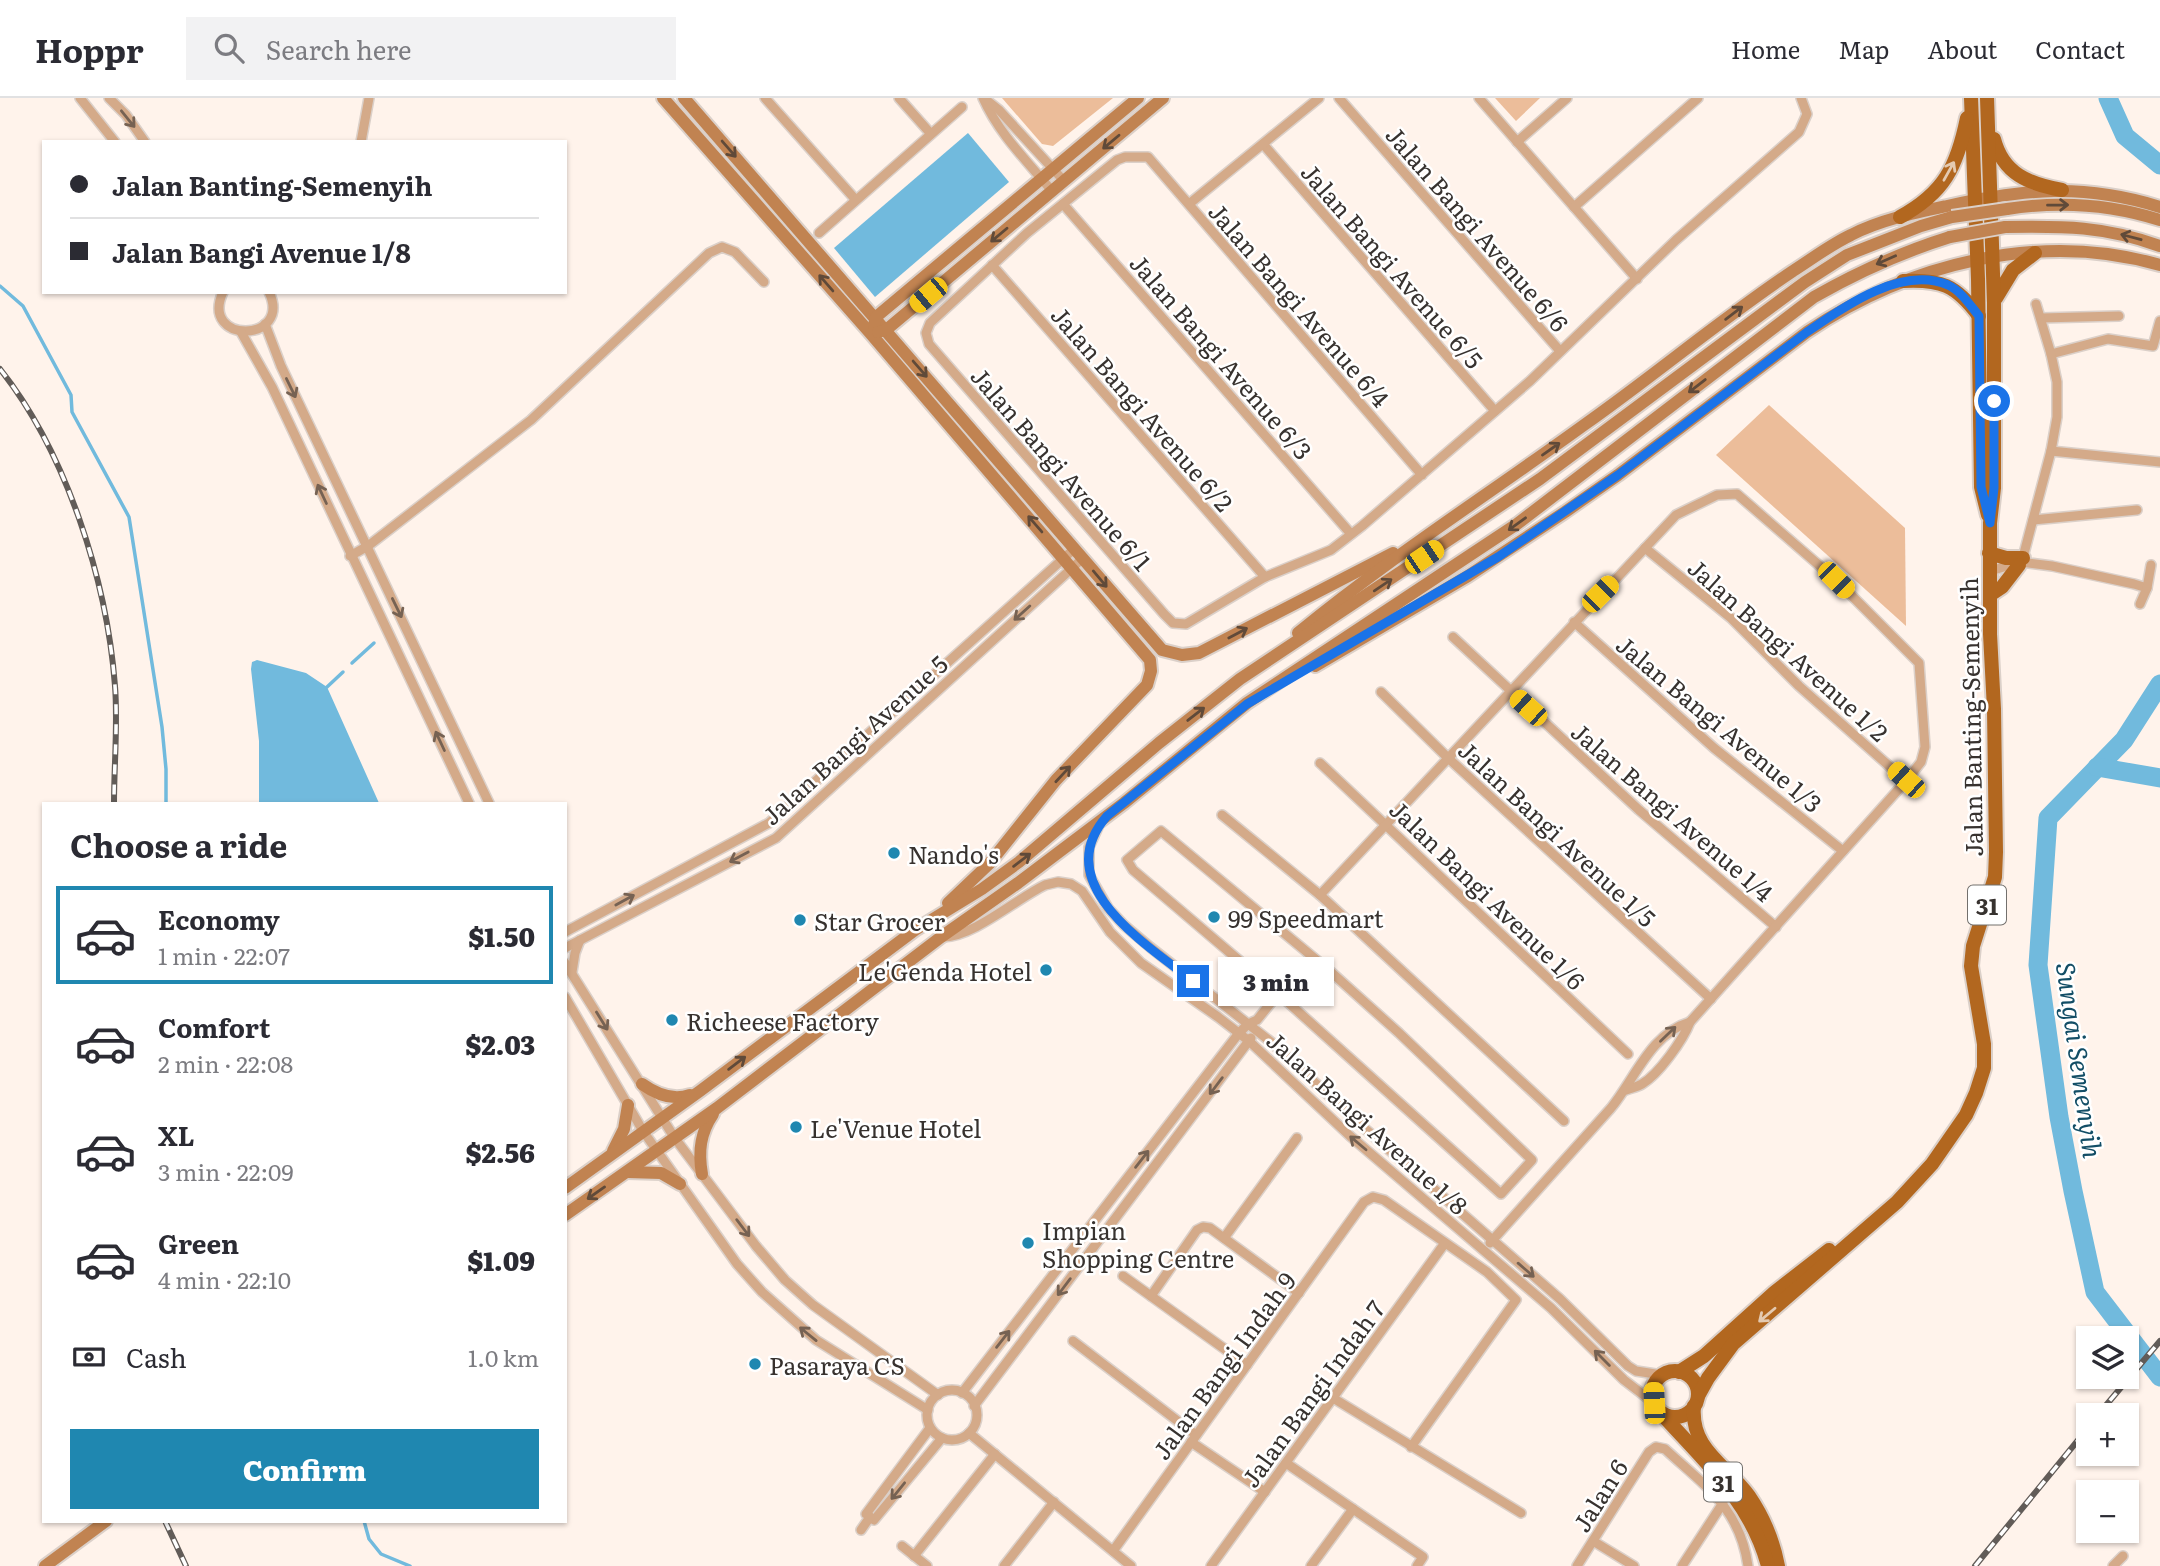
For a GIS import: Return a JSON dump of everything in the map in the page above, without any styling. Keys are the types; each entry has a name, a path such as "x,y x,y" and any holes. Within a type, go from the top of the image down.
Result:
{"main road":[{"path":"663,98 1073,558 1163,650 1189,655 1210,648 1353,575 1439,527"},
{"path":"567,1187 915,930 970,884 1056,780 1147,685 1151,671 1150,660 1073,558 876,317 684,98"},
{"path":"871,334 876,317 1138,98"},
{"path":"871,334 886,330 1163,98"},
{"path":"1900,217 1931,197 1949,172 1963,138 1969,98"},
{"name":"31","path":"1969,98 1976,200 1979,316"},
{"path":"1987,104 1996,147 2007,167 2028,181 2062,190"},
{"name":"Jalan Banting-Semenyih","path":"1696,1401 1708,1378 1733,1344 1897,1202 1932,1164 1966,1115 1984,1068 1984,1044 1971,966 1973,946 1995,877 1996,852 1990,595 1990,523 1994,488 1994,303 1987,104"},
{"path":"915,930 982,889 1019,862 1078,815 1159,743 1305,627 1439,527 1617,402 1762,292 1851,235 1900,217 2029,191 2062,190 2105,194 2160,207"},
{"path":"1240,679 1540,479 1805,282 1847,255 1921,226 1952,218 2034,205 2071,204 2110,208 2160,220"},
{"path":"567,1214 717,1108 942,937 1018,883 1247,704 1517,524 1814,298 1856,273 1893,257 1950,237 2005,227 2102,229 2160,246"},
{"path":"1247,704 1498,557 1618,475 1817,325 1874,292 1978,258 2035,253 2102,252 2160,265"},
{"path":"1994,303 2002,284 2013,270 2035,253"},
{"path":"1903,281 1928,281 1947,285 1963,296 1979,316"},
{"name":"Jalan Banting-Semenyih","path":"1979,316 1981,487 1990,523"},
{"path":"1990,553 2021,562 2002,587 1990,595"},
{"path":"642,1084 652,1091 674,1097 686,1097 700,1091"},
{"path":"609,1157 624,1129 628,1105"},
{"path":"702,1174 700,1147 703,1133 717,1108"},
{"path":"627,1172 661,1173 680,1184"},
{"name":"Jalan Banting-Semenyih","path":"1679,1372 1704,1356 1785,1284 1845,1238 1855,1237"},
{"path":"1679,1372 1693,1380 1696,1401 1687,1414 1667,1416 1656,1407 1653,1388 1662,1376 1679,1372"},
{"name":"31","path":"1696,1401 1695,1429 1700,1440 1747,1493 1762,1515 1773,1543 1778,1566"},
{"name":"31","path":"1656,1407 1738,1499 1752,1522 1769,1566"},
{"path":"45,1566 103,1523"}],"street":[{"path":"80,98 113,140"},
{"path":"109,98 144,140"},
{"path":"361,140 369,98"},
{"path":"765,98 855,199"},
{"path":"899,98 931,134"},
{"path":"984,98 999,110 1064,181"},
{"path":"984,98 991,116 1011,145 1052,191"},
{"path":"1189,204 1320,98"},
{"name":"Jalan Bangi Avenue 6/6","path":"1339,98 1560,351"},
{"path":"1479,98 1637,279"},
{"path":"1517,142 1567,98"},
{"path":"1574,207 1698,98"},
{"path":"1265,577 1331,550 1495,411 1676,240 1800,132 1807,114 1801,98"},
{"path":"819,233 962,107"},
{"name":"Jalan Bangi Avenue 6/5","path":"1263,144 1495,411"},
{"name":"Jalan Bangi Avenue 6/4","path":"1063,204 1117,160 1125,157 1148,157 1422,475"},
{"path":"992,265 1063,204"},
{"name":"Jalan Bangi Avenue 6/3","path":"1063,204 1352,534"},
{"path":"350,556 368,546 531,420 709,253 722,247 735,252 764,282"},
{"name":"Jalan Bangi Avenue 6/1","path":"992,265 930,323 926,333 929,344 1164,614 1173,623 1186,624 1265,577"},
{"name":"Jalan Bangi Avenue 6/2","path":"992,265 1265,577"},
{"path":"219,294 223,320 233,330 241,332 258,330 265,324 272,311 269,294"},
{"path":"2021,562 2051,451 2058,399 2052,354 2036,304"},
{"path":"2041,318 2119,316"},
{"path":"2052,354 2108,340 2153,346 2160,321"},
{"path":"265,324 281,366 489,802"},
{"path":"241,332 272,387 468,802"},
{"path":"2051,451 2160,462"},
{"path":"1320,895 1676,515 1717,495 1737,494 1836,580 1919,663 1925,747 1921,762 1690,1022 1684,1037 1662,1064 1643,1084 1626,1090"},
{"path":"2033,520 2137,510"},
{"name":"Jalan Bangi Avenue 1/2","path":"1645,548 1731,618 1799,686 1906,780"},
{"name":"Jalan Bangi Avenue 5","path":"567,930 769,823 1073,558"},
{"name":"Jalan Bangi Avenue 5","path":"567,947 776,838 1073,558"},
{"path":"1990,570 2021,562 2052,566 2147,588"},
{"path":"2140,604 2147,588 2151,565"},
{"name":"Jalan Bangi Avenue 1/3","path":"1574,622 1714,748 1843,851"},
{"name":"Jalan Bangi Avenue 1/4","path":"1453,637 1639,810 1776,927"},
{"name":"Jalan Bangi Avenue 1/5","path":"1381,692 1447,757 1711,999"},
{"name":"Jalan Bangi Avenue 1/6","path":"1320,763 1628,1054"},
{"path":"1222,815 1320,895 1564,1121"},
{"name":"Jalan Bangi Avenue 1/8","path":"1107,816 1093,835 1088,859 1089,875 1108,908 1150,947 1253,1022 1256,1031 1560,1299 1628,1366 1636,1371 1662,1376"},
{"name":"Jalan Bangi Avenue 1/8","path":"1161,831 1331,972 1532,1160 1501,1194 1278,995 1133,870 1127,860 1161,831"},
{"name":"Jalan Bangi Avenue 1/8","path":"942,937 968,931 1045,885 1058,882 1070,884 1082,891 1110,932 1141,963 1249,1041 1350,1136 1551,1308 1624,1380 1656,1407"},
{"path":"572,974 580,940"},
{"path":"567,967 674,1137 756,1247 785,1279 813,1304 938,1395"},
{"path":"962,1393 1239,1033 1278,995"},
{"path":"567,1000 643,1131 737,1264 787,1316 837,1354 928,1410"},
{"path":"1484,1249 1626,1090 1633,1072 1650,1052 1677,1026 1690,1022"},
{"path":"974,1406 1256,1031"},
{"path":"1224,1238 1297,1138"},
{"name":"Jalan Bangi Indah 9","path":"1113,1551 1364,1202 1373,1197 1384,1200 1445,1243"},
{"path":"1151,1296 1197,1230 1203,1227 1210,1228 1298,1293"},
{"path":"1411,1447 1516,1300 1487,1272 1445,1243"},
{"name":"Jalan Bangi Indah 7","path":"1210,1566 1445,1243"},
{"path":"1123,1276 1247,1365"},
{"path":"1073,1341 1194,1439 1265,1492"},
{"path":"930,1428 942,1438 956,1440 969,1433 976,1420 974,1406 962,1393 954,1391 938,1395 928,1410 930,1428 866,1514 874,1520 942,1438"},
{"path":"1333,1398 1521,1513"},
{"path":"969,1433 1130,1566"},
{"name":"Jalan 6","path":"1577,1566 1649,1452 1656,1447 1665,1449 1723,1503"},
{"path":"914,1556 995,1454"},
{"path":"1286,1463 1423,1557 1417,1566"},
{"path":"1004,1566 1054,1502"},
{"path":"1682,1566 1723,1503 1745,1546 1748,1566"},
{"path":"1311,1566 1353,1509"},
{"path":"861,1530 870,1517"},
{"path":"1593,1541 1634,1566"},
{"path":"902,1546 927,1566"},
{"path":"2113,1566 2123,1556"}],"shaded area":[{"path":"1002,98 1113,98 1053,146 1042,144"},
{"path":"1495,98 1540,98 1516,121"},
{"path":"1769,405 1905,528 1906,626 1716,455"}],"water":[{"path":"968,133 1009,182 875,297 834,248"},
{"path":"257,660 306,673 327,687 379,802 259,802 259,741 252,662"}],"waterway":[{"name":"Sungai Semenyih","path":"2108,98 2125,136 2160,165"},
{"path":"0,286 23,306 71,395 72,412 129,517 162,727 166,802"},
{"path":"352,663 374,643"},
{"path":"327,687 343,672"},
{"name":"Sungai Semenyih","path":"2160,684 2124,740 2048,818 2038,965 2059,1117 2095,1292 2160,1377"},
{"path":"2097,767 2160,778"},
{"path":"365,1523 369,1539 381,1554 410,1566"}],"railway":[{"path":"0,369 24,402 45,439 79,519 92,561 103,603 115,686 114,802"},
{"path":"2108,1403 2160,1341"},
{"path":"1975,1566 2076,1443"},
{"path":"166,1523 186,1566"}],"place":[{"name":"Nando's","path":"894,853"},
{"name":"99 Speedmart","path":"1214,917"},
{"name":"Star Grocer","path":"800,920"},
{"name":"Le'Genda Hotel","path":"1046,970"},
{"name":"Richeese Factory","path":"672,1020"},
{"name":"Le'Venue Hotel","path":"796,1127"},
{"name":"Impian Shopping Centre","path":"1028,1243"},
{"name":"Pasaraya CS","path":"755,1364"}],"route":[{"path":"1193,981 1124,925 1108,908 1089,875 1089,847 1098,825 1107,816 1247,704 1498,557 1618,475 1807,332 1874,292 1903,281 1937,282 1963,296 1979,316 1981,487 1990,523 1994,488 1994,401"}]}
